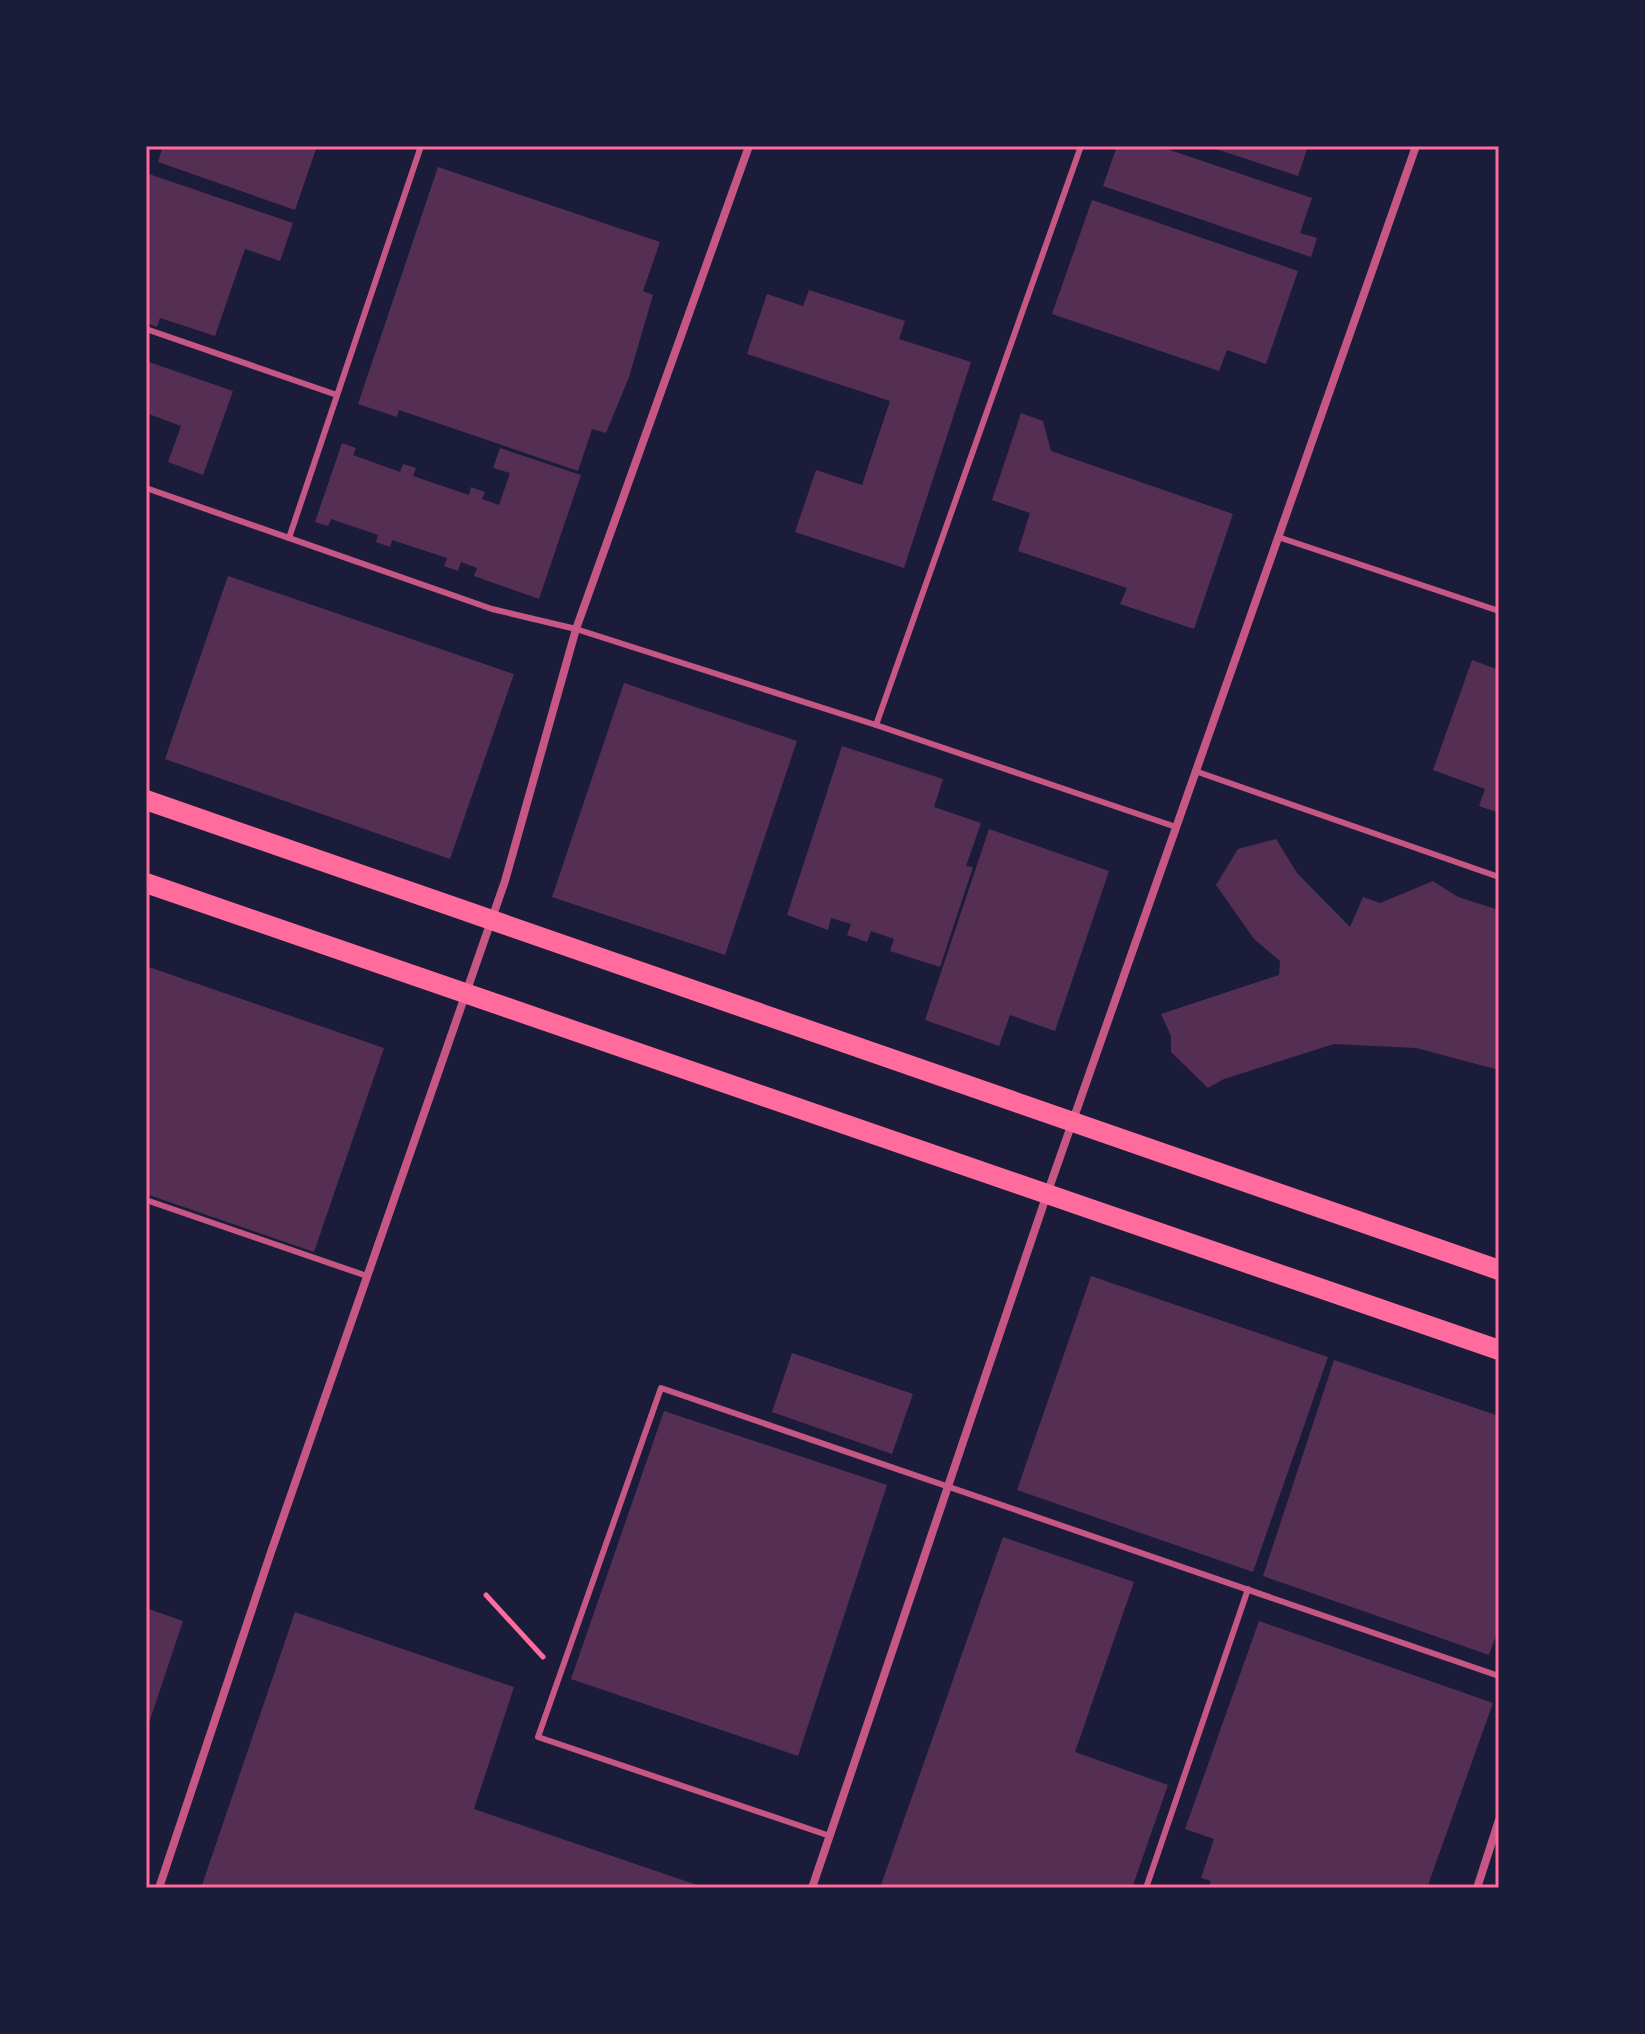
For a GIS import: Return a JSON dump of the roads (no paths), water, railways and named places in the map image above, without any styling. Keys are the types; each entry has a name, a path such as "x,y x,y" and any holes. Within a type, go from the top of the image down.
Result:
{"main road":[{"path":"146,800 1499,1270"},
{"path":"146,883 1499,1350"}],"street":[{"path":"159,1888 492,919 576,629 749,146"},
{"path":"812,1888 1047,1194 1416,146"},
{"path":"1477,1888 1499,1820"}],"lane":[{"path":"289,538 421,146"},
{"path":"876,725 1081,146"},
{"path":"146,329 337,395"},
{"path":"146,488 492,609 576,629 876,725 1176,827"},
{"path":"1278,537 1499,611"},
{"path":"1195,771 1499,877"},
{"path":"146,1200 367,1276"},
{"path":"830,1836 538,1737 661,1388 1499,1676"},
{"path":"1146,1888 1248,1589"}]}
